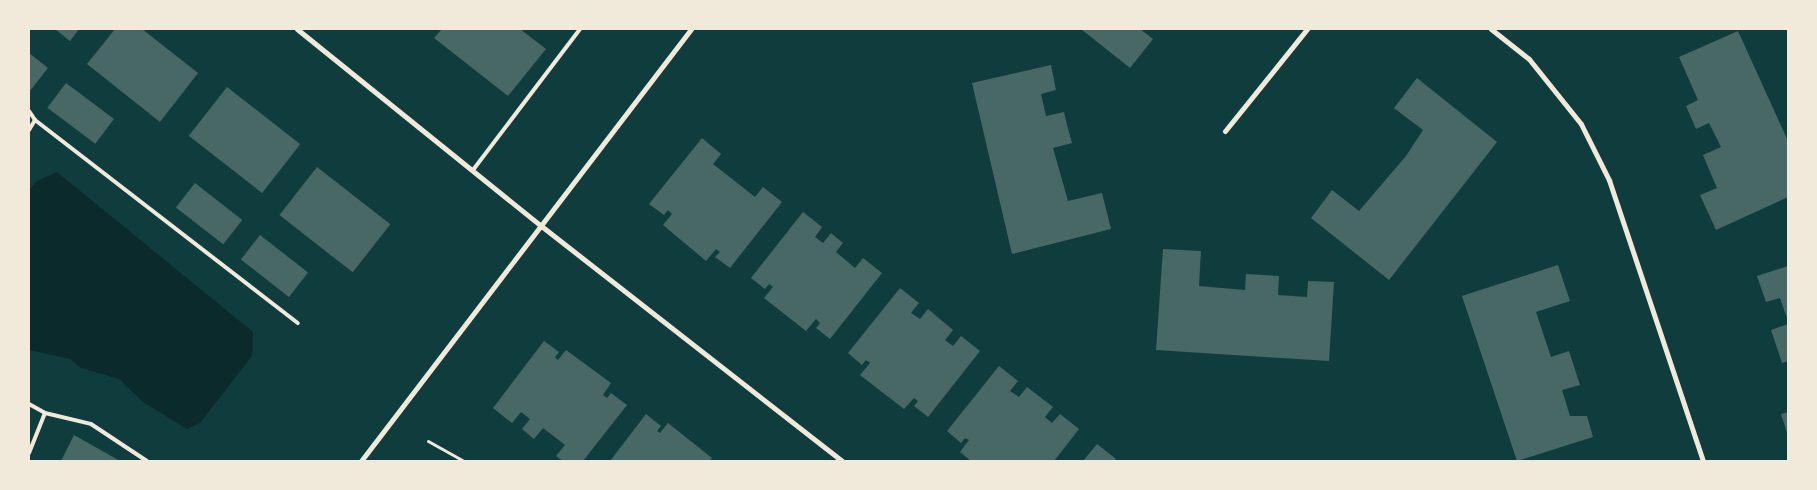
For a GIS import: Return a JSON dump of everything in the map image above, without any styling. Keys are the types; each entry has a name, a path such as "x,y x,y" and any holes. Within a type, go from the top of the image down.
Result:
{"street":[{"path":"297,29 540,225 842,461"},
{"path":"361,461 690,29"},
{"path":"1225,132 1306,29"},
{"path":"1491,29 1529,59 1581,124 1609,180 1703,461"}],"lane":[{"path":"473,170 580,29"},
{"path":"29,110 35,120 298,323"},
{"path":"29,130 35,120"},
{"path":"29,404 45,412 91,424 147,461"},
{"path":"29,454 45,412"}],"path":[{"path":"428,441 464,461"}],"water":[{"path":"57,172 253,332 252,356 200,423 187,429 143,402 119,379 81,368 70,359 29,350 29,190 37,181"}],"building":[{"path":"55,29 79,29 70,41"},
{"path":"115,29 142,29 198,73 160,122 87,64"},
{"path":"442,29 520,29 546,49 508,96 434,38"},
{"path":"1081,29 1140,29 1153,39 1130,68"},
{"path":"1738,31 1788,141 1788,197 1716,230 1700,195 1717,188 1703,155 1721,147 1709,123 1696,129 1686,106 1698,100 1679,57"},
{"path":"29,53 48,68 29,92"},
{"path":"1051,65 1056,90 1041,94 1046,116 1064,112 1072,143 1053,148 1068,201 1102,193 1111,229 1012,254 972,83"},
{"path":"1417,78 1497,142 1389,280 1311,218 1332,190 1359,211 1406,156 1423,130 1394,108"},
{"path":"66,83 114,119 95,144 47,108"},
{"path":"227,87 300,144 262,193 189,136"},
{"path":"702,138 721,154 713,164 755,197 763,187 782,202 730,268 715,257 720,252 716,249 706,261 663,225 672,214 668,210 664,215 649,204"},
{"path":"317,167 390,224 353,272 279,215"},
{"path":"195,183 242,220 223,244 176,207"},
{"path":"803,212 822,227 815,237 823,243 831,233 843,243 836,252 855,268 863,258 882,273 830,339 816,328 820,323 816,319 806,331 764,298 773,287 769,284 765,289 751,278"},
{"path":"260,235 308,273 289,297 241,259"},
{"path":"1163,249 1201,251 1199,286 1245,290 1246,274 1279,276 1278,295 1307,297 1308,281 1334,282 1329,361 1156,350"},
{"path":"1558,265 1570,301 1536,312 1551,357 1569,351 1580,385 1562,390 1570,416 1587,416 1593,437 1517,461 1462,296"},
{"path":"1788,266 1788,321 1780,298 1766,302 1757,276"},
{"path":"900,288 919,303 911,313 920,319 928,309 953,330 945,340 953,346 961,336 980,351 928,417 914,406 918,401 914,398 904,409 860,375 870,363 866,360 862,365 848,353"},
{"path":"1788,324 1788,361 1782,363 1771,330"},
{"path":"544,341 559,352 555,357 558,360 566,350 611,383 603,395 607,398 611,393 627,405 583,461 563,461 556,456 565,445 543,428 534,439 522,429 530,419 521,412 512,423 493,408"},
{"path":"999,366 1018,381 1010,391 1019,397 1027,387 1053,407 1045,417 1052,423 1060,414 1079,429 1054,461 971,461 960,452 969,440 965,438 961,443 947,431"},
{"path":"1788,412 1788,436 1781,414"},
{"path":"646,414 661,426 657,431 660,433 668,423 712,458 709,461 610,461"},
{"path":"74,435 120,461 61,461"},
{"path":"1097,444 1116,459 1114,461 1083,461"}]}
